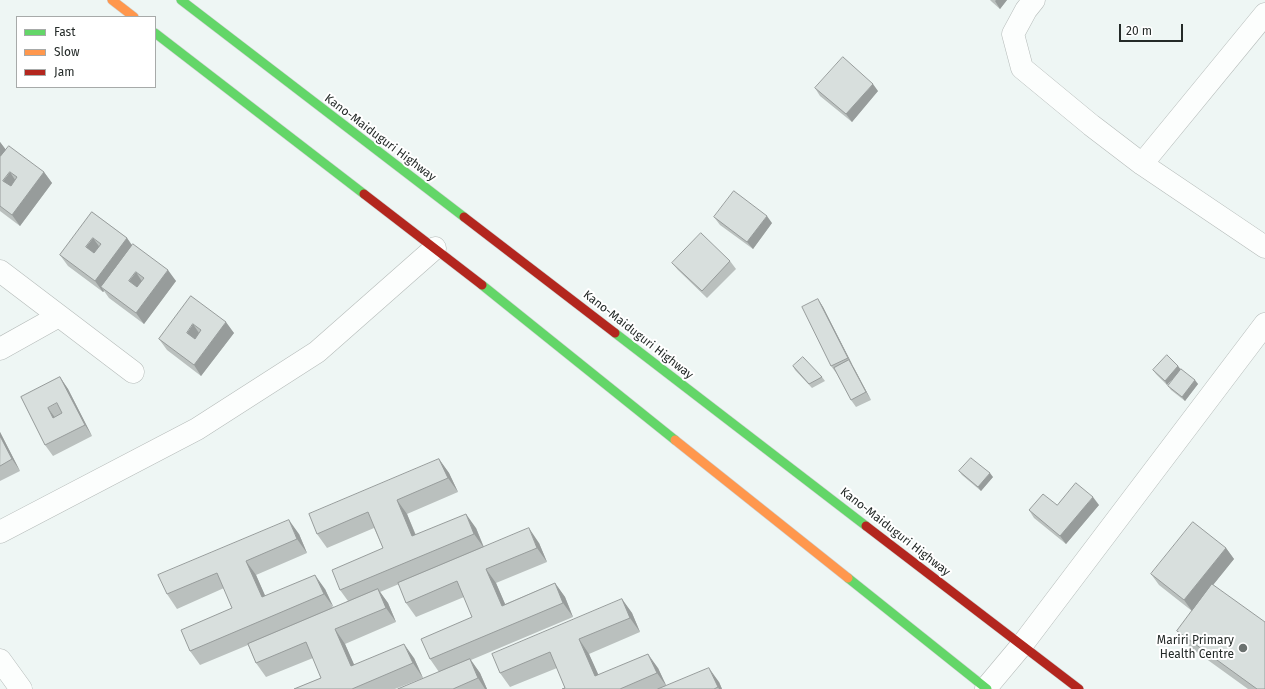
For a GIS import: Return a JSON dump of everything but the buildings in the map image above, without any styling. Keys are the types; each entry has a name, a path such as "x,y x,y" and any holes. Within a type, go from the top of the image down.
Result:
{"highway":[{"path":"112,0 133,16"},
{"name":"Kano-Maiduguri Highway","path":"181,0 1079,689"},
{"path":"156,34 435,248 987,689"}],"street":[{"path":"1034,0 1026,10 1013,34 1022,68 1090,126 1142,164 1265,247"},
{"path":"1142,164 1265,14"},
{"path":"0,532 197,429 317,352 435,248"},
{"path":"0,271 133,372"},
{"path":"0,349 59,316"},
{"path":"987,689 1265,324"},
{"path":"0,660 21,689"}],"traffic: fast":[{"path":"181,0 464,217"},
{"path":"156,34 364,194"},
{"path":"482,285 675,440"},
{"path":"615,333 866,526"},
{"path":"848,578 987,689"}],"traffic: slow":[{"path":"112,0 133,16"},
{"path":"675,440 848,578"}],"traffic: jam":[{"path":"364,194 482,285"},
{"path":"464,217 615,333"},
{"path":"866,526 1079,689"}],"place":[{"name":"Mariri Primary Health Centre","path":"1243,648"}]}
